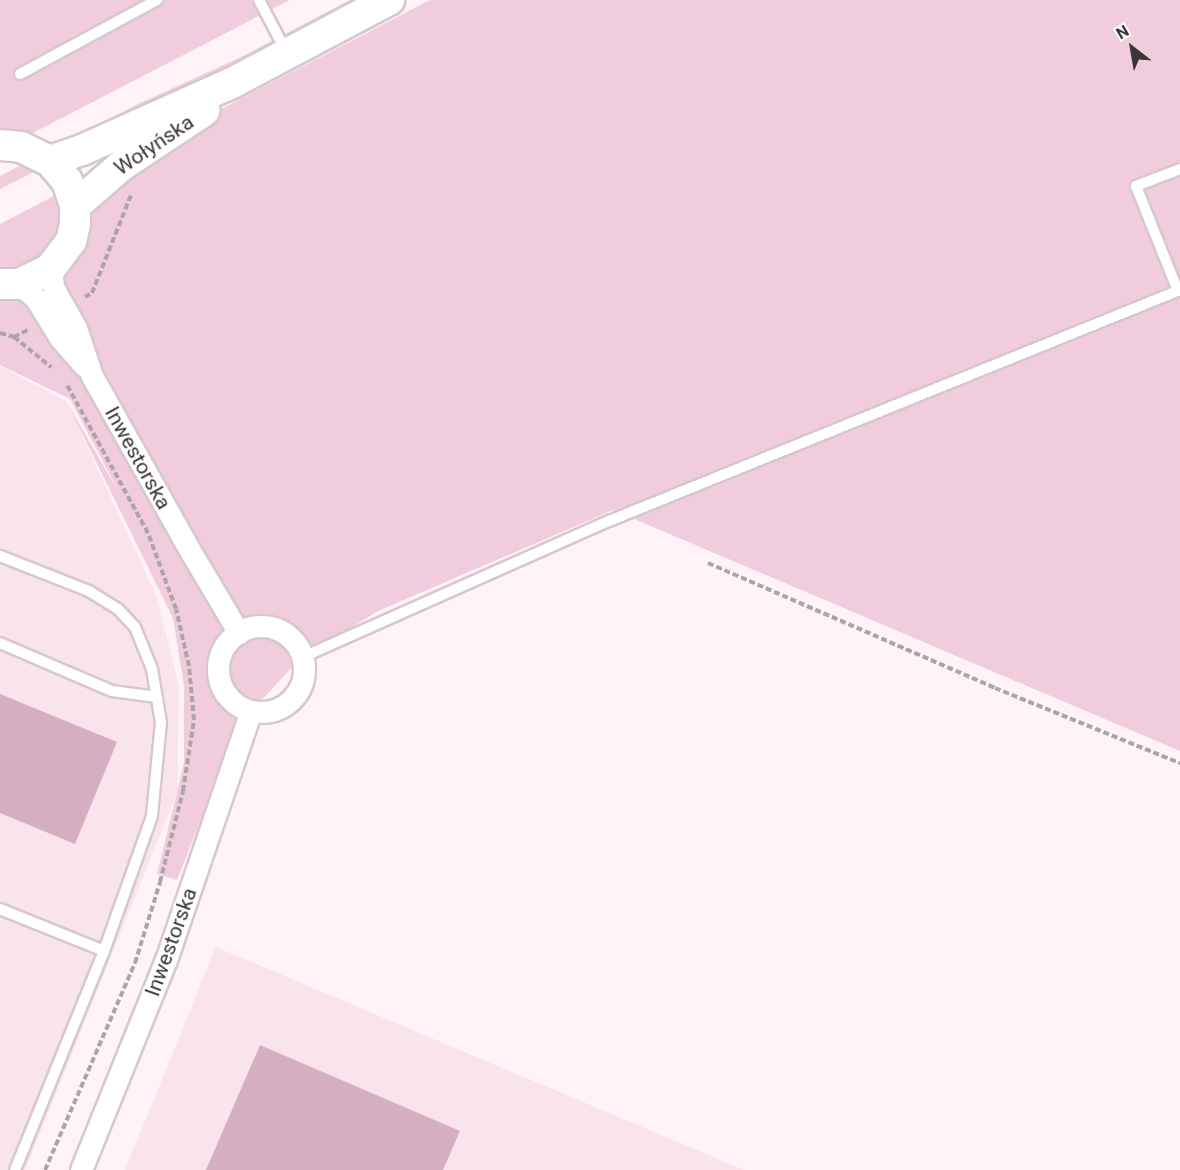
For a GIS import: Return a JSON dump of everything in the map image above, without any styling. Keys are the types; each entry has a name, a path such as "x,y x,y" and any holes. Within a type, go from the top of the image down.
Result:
{"main road":[{"name":"Wołyńska","path":"50,161 91,146 232,83 390,0"},
{"name":"Wołyńska","path":"75,207 122,166 204,110 232,83"},
{"path":"0,146 21,147 50,161 67,181 75,207 75,224 71,241 50,269 9,284"}],"street":[{"name":"Inwestorska","path":"50,269 54,289 76,328 92,376"},
{"name":"Inwestorska","path":"9,284 36,299 60,338 92,376 239,633"},
{"path":"258,626 277,629 293,640 303,657 302,683 296,694 276,709 251,711 229,698 219,675 222,651 239,633 258,626"},
{"name":"Inwestorska","path":"81,1170 166,960 251,711"}],"lane":[{"path":"20,74 157,0"},
{"path":"259,0 288,54"},
{"path":"303,657 368,626 609,521 1179,290 1136,186 1180,169"},
{"path":"0,556 89,591 118,609 135,627 152,669 160,722 152,816 104,951 15,1170"},
{"path":"0,643 112,692 157,697"},
{"path":"0,909 104,951"}],"path":[{"path":"14,337 54,369"},
{"path":"62,376 148,533"},
{"path":"708,563 995,688 1180,763"}],"shaded area":[{"path":"0,0 290,0 0,150"},
{"path":"350,0 361,0 89,143 68,141 138,104 241,57"},
{"path":"430,0 1180,0 1180,751 613,510 378,611 298,661 255,707 222,766 177,880 157,874 184,763 184,686 173,618 66,401 120,494 70,399 0,365 0,224"},
{"path":"48,151 40,169 0,189 0,176"},
{"path":"0,366 66,401 156,595 179,686 177,793 25,1170 0,1170"},
{"path":"216,947 744,1170 125,1170"}],"building":[{"path":"0,694 117,742 75,844 0,813"},
{"path":"260,1045 460,1131 443,1170 206,1170"}]}
